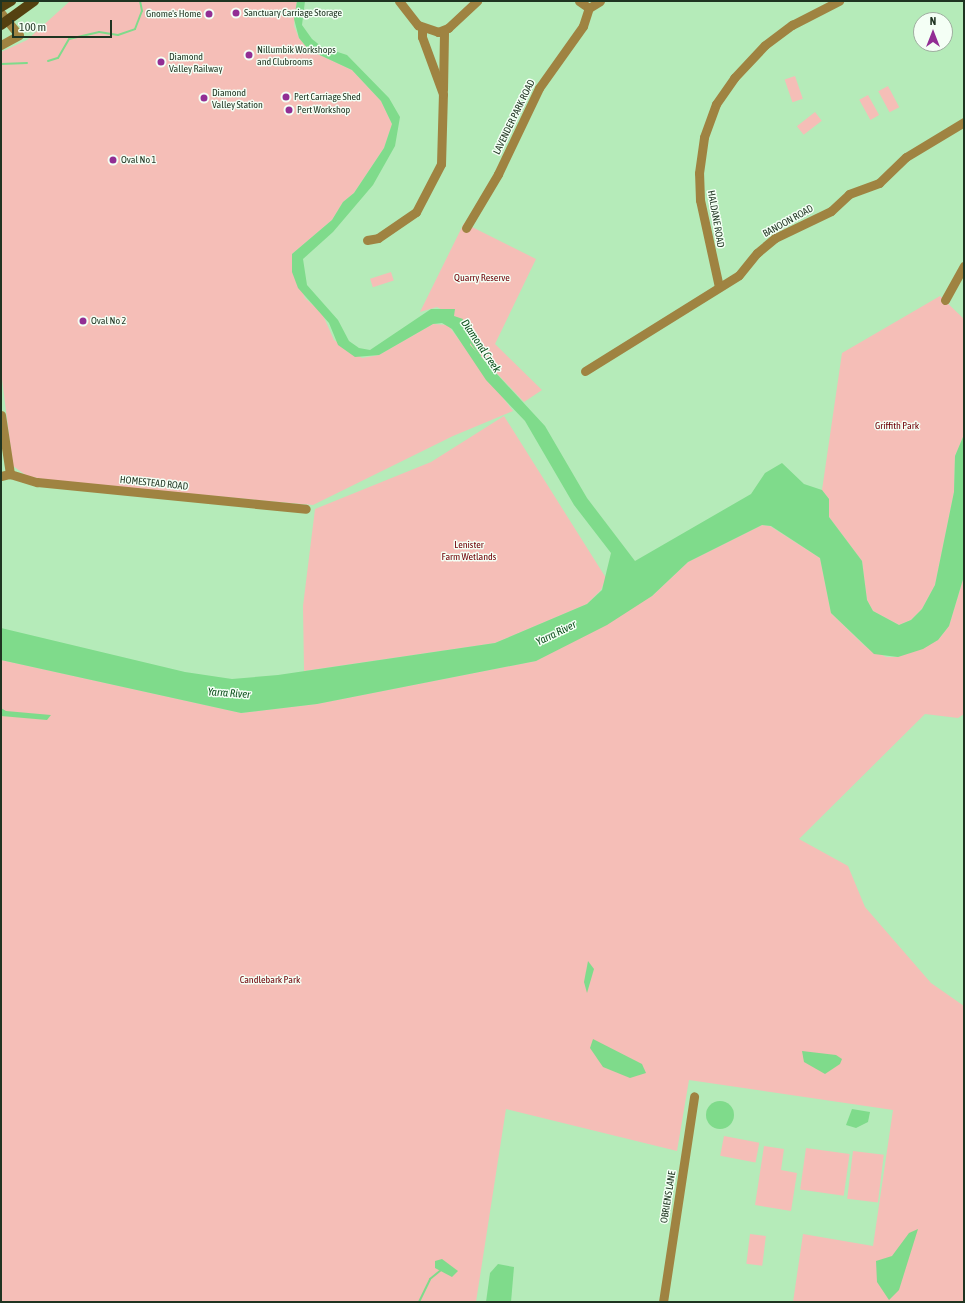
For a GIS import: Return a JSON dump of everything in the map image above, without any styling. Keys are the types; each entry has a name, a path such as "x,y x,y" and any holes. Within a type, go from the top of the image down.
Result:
{"main road":[{"path":"1,8 11,1"},
{"path":"4,19 34,1"}],"street":[{"path":"399,1 422,28 422,37 443,94"},
{"path":"367,240 378,238 416,212 440,169 444,31 477,1"},
{"path":"579,1 589,8 600,1"},
{"name":"HALDANE ROAD","path":"718,287 700,200 699,173 704,137 716,104 734,78 765,45 792,25 839,1"},
{"name":"LAVENDER PARK ROAD","path":"466,228 498,174 539,88 583,26 589,8"},
{"path":"1,45 19,35 4,19"},
{"path":"422,28 444,31"},
{"name":"BANOON ROAD","path":"584,371 654,331 744,270 757,253 776,238 835,208 849,194 879,183 901,161 964,122"},
{"path":"945,300 964,266"},
{"path":"1,416 5,475"},
{"name":"HOMESTEAD ROAD","path":"5,475 37,482 306,510"},
{"name":"OBRIENS LANE","path":"663,1302 694,1096"}],"green space":[{"path":"70,1 297,1 294,26 299,38 309,50 352,70 381,101 392,124 384,148 354,193 343,202 332,220 292,254 292,265 305,298 322,313 334,340 362,358 379,355 433,324 448,325 513,411 453,436 313,505 58,482 27,476 13,466 1,371 1,52 27,40"},
{"path":"795,76 803,99 792,102 785,80"},
{"path":"888,86 899,107 890,112 878,91"},
{"path":"868,95 879,115 870,120 859,100"},
{"path":"815,112 822,121 804,135 797,126"},
{"name":"Quarry Reserve","path":"464,223 536,259 495,344 542,390 524,402 470,345 460,319 437,307 420,312"},
{"path":"391,272 394,281 373,287 370,279"},
{"name":"Griffith Park","path":"940,296 964,319 963,437 955,456 954,492 935,585 922,609 911,620 899,625 873,611 867,600 862,561 829,517 829,499 822,490 842,353"},
{"name":"Lenister Farm Wetlands","path":"504,416 606,578 601,590 587,604 495,643 304,671 303,606 315,509 431,462"},
{"name":"Candlebark Park","path":"762,525 770,526 820,558 831,613 865,646 886,657 898,657 938,640 949,626 964,576 964,714 958,718 925,714 799,839 848,866 865,907 931,983 964,1006 964,1302 793,1302 803,1234 873,1246 893,1110 689,1080 677,1151 506,1109 476,1302 1,1302 1,660 241,713 317,704 536,661 652,596 688,562"},
{"path":"724,1136 759,1143 756,1163 720,1156"},
{"path":"764,1146 784,1149 781,1170 797,1173 791,1211 755,1205"},
{"path":"806,1148 850,1154 844,1196 800,1190"},
{"path":"853,1151 884,1155 878,1202 847,1199"},
{"path":"750,1234 766,1236 762,1266 746,1264"}],"water":[{"name":"Yarra River","path":"297,1 305,1 302,25 312,39 322,47 347,55 389,98 400,117 395,146 373,185 333,232 303,259 307,285 338,320 349,341 359,348 370,350 431,309 455,309 454,316 463,319 462,326 471,335 470,345 545,426 587,498 635,561 751,494 765,473 782,463 804,484 822,490 829,499 829,517 862,561 867,600 873,611 899,625 911,620 922,609 935,585 954,492 955,456 963,437 964,403 964,576 949,626 938,640 923,649 898,657 874,654 831,613 820,558 771,526 762,525 688,562 652,596 607,625 536,661 317,704 241,713 1,660 1,628 185,672 232,679 278,675 495,643 587,604 602,590 611,553 574,505 525,421 486,380 452,329 442,323 433,324 379,355 355,357 338,345 329,323 298,288 292,272 292,254 332,220 343,202 354,193 384,148 392,124 381,101 352,70 309,50 299,38 294,19"},
{"path":"1,708 6,711 51,715 47,720 1,716"},
{"path":"588,961 594,969 587,993 584,982"},
{"path":"593,1039 642,1064 646,1073 630,1078 603,1067 590,1048"},
{"path":"802,1051 836,1055 842,1059 840,1064 825,1074 804,1062"},
{"path":"720,1101 730,1105 734,1115 730,1125 720,1129 710,1125 706,1115 710,1105"},
{"path":"852,1109 870,1112 868,1122 856,1128 846,1125"},
{"path":"918,1229 899,1290 889,1300 877,1282 876,1261 892,1256 909,1233"},
{"path":"442,1259 458,1271 452,1277 435,1268 435,1261"},
{"path":"498,1264 514,1267 511,1302 486,1302 490,1273"}],"waterway":[{"path":"48,61 58,58 69,39 99,32 118,35 135,29 142,11 140,1"},
{"path":"1,64 27,63"},
{"name":"Diamond Creek","path":"470,341 480,356"},
{"path":"419,1302 430,1279 440,1271"}],"place":[{"name":"Sanctuary Carriage Storage","path":"236,13"},
{"name":"Gnome's Home","path":"209,14"},
{"name":"Nillumbik Workshops and Clubrooms","path":"249,55"},
{"name":"Diamond Valley Railway","path":"161,62"},
{"name":"Pert Carriage Shed","path":"286,97"},
{"name":"Diamond Valley Station","path":"204,98"},
{"name":"Pert Workshop","path":"289,110"},
{"name":"Oval No 1","path":"113,160"},
{"name":"Oval No 2","path":"83,321"}]}
